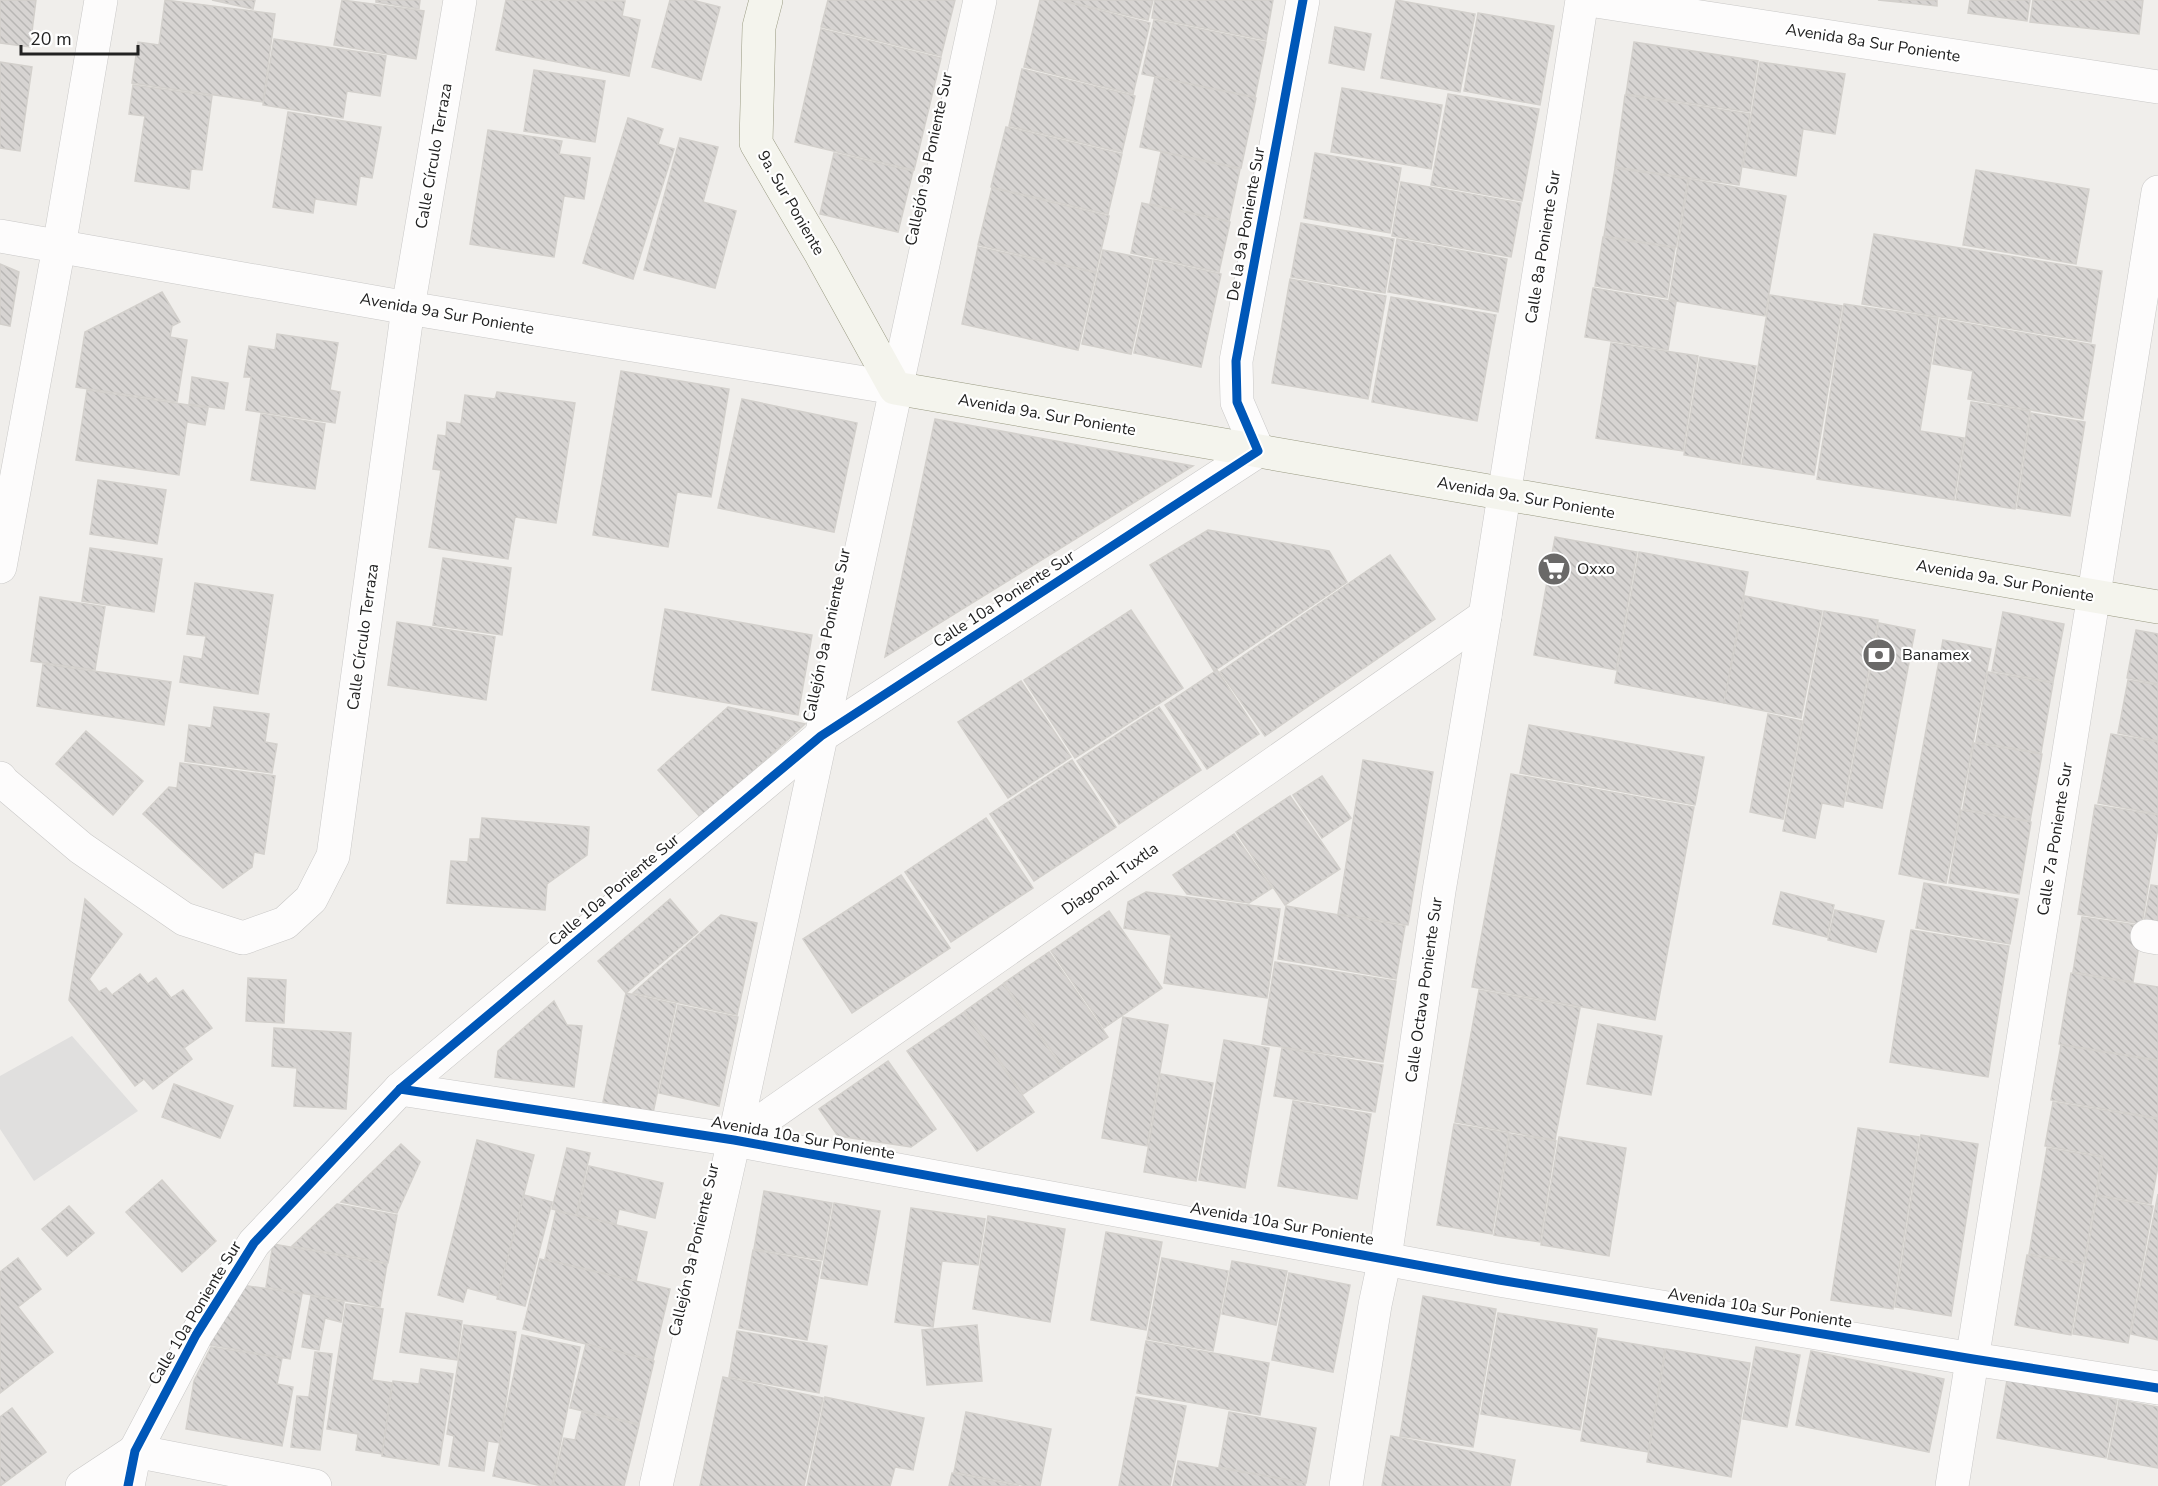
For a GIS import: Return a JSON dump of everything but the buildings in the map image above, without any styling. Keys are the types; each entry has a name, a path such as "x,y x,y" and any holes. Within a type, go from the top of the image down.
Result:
{"main road":[{"name":"9a. Sur Poniente","path":"766,0 759,27 756,143 895,388"},
{"name":"Avenida 9a. Sur Poniente","path":"895,388 2158,607"}],"street":[{"path":"0,567 101,0"},
{"name":"Calle Círculo Terraza","path":"0,778 81,848 184,919 243,938 285,923 311,899 333,856 408,308 460,0"},
{"name":"Callejón 9a Poniente Sur","path":"656,1486 734,1140 980,0"},
{"name":"De la 9a Poniente Sur","path":"1258,452 1237,402 1236,361 1303,0"},
{"name":"Calle 8a Poniente Sur","path":"1504,494 1582,0"},
{"name":"Avenida 8a Sur Poniente","path":"1589,0 2158,87"},
{"name":"Calle 7a Poniente Sur","path":"1952,1486 2158,192"},
{"name":"Avenida 9a Sur Poniente","path":"0,236 408,308 895,388"},
{"name":"Calle 10a Poniente Sur","path":"128,1486 135,1451 196,1335 254,1243 400,1089 821,736 1258,452"},
{"name":"Calle Octava Poniente Sur","path":"1346,1486 1384,1258 1438,891 1504,494"},
{"name":"Diagonal Tuxtla","path":"734,1140 1485,616"},
{"name":"Avenida 10a Sur Poniente","path":"400,1089 734,1140 1499,1280 2158,1388"},
{"path":"82,1486 135,1451 315,1486"}],"shaded area":[{"path":"72,1036 138,1111 34,1181 0,1129 0,1076"}],"cycle path":[{"path":"128,1486 135,1451 196,1335 254,1243 400,1089 821,736 1258,451 1237,402 1236,361 1303,0"},
{"path":"400,1089 734,1140 1499,1280 2158,1388"}],"place":[{"name":"Oxxo","path":"1554,569"},
{"name":"Banamex","path":"1879,655"}]}
